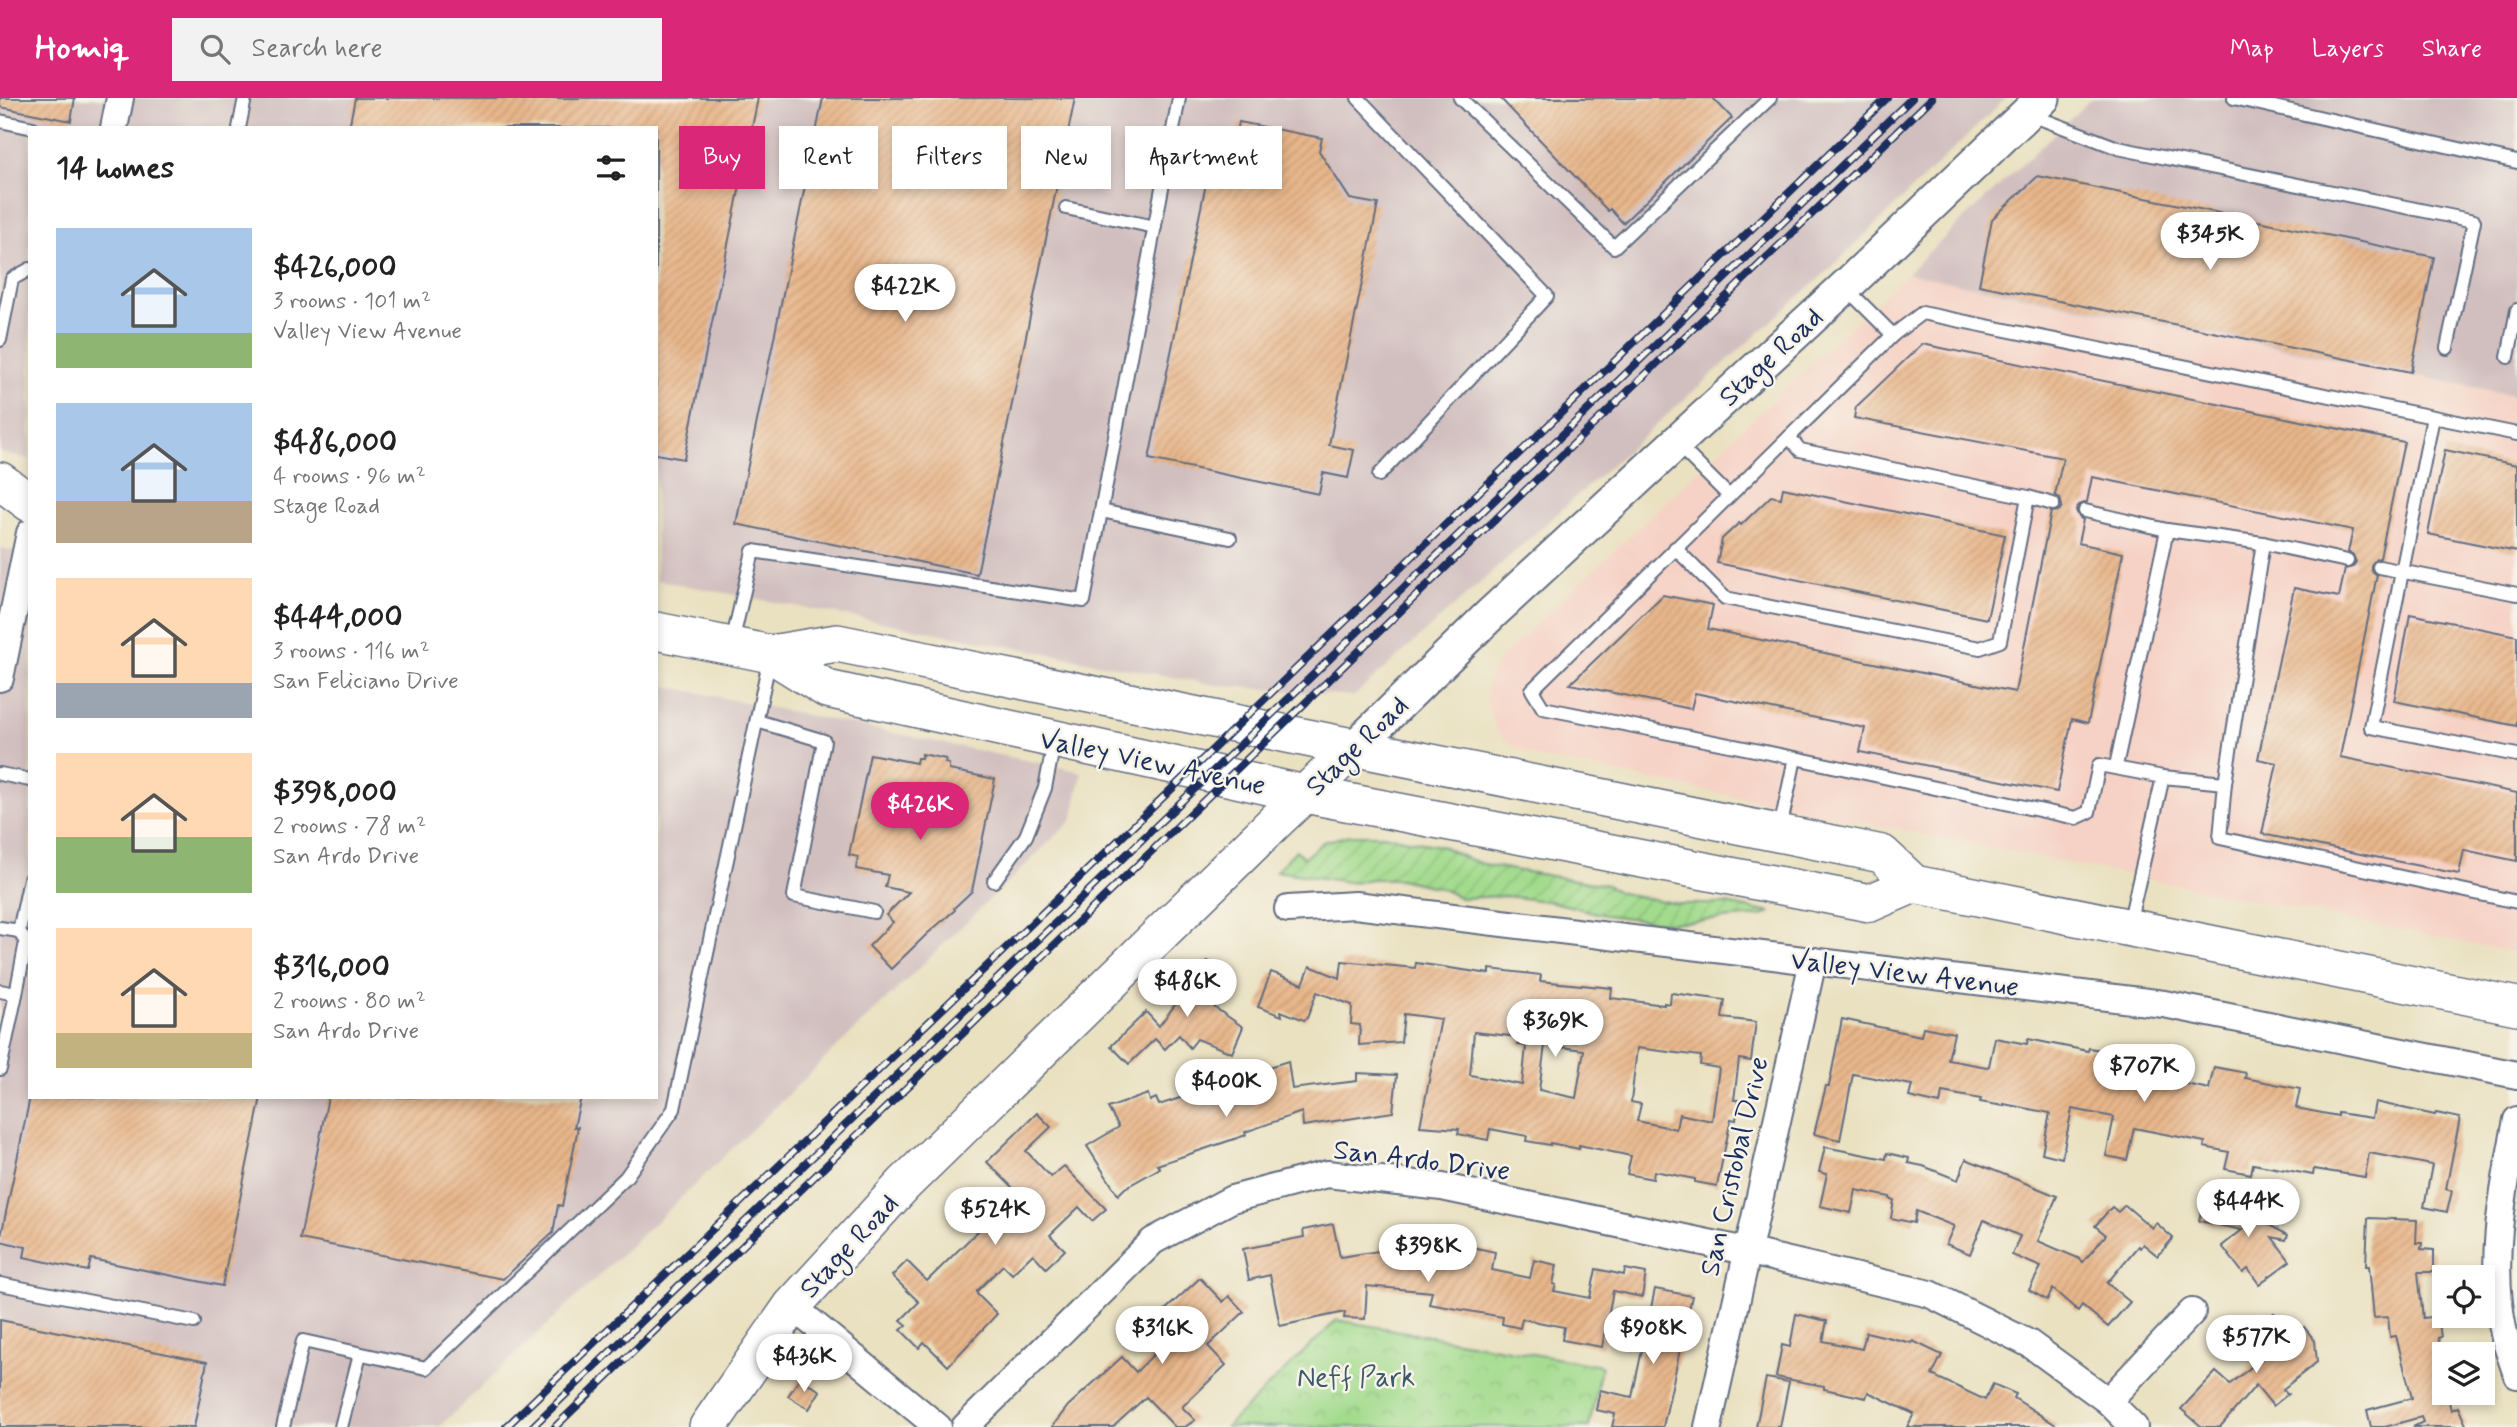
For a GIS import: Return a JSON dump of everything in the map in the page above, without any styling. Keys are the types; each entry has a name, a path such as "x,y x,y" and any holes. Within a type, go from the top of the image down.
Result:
{"main road":[{"path":"0,481 28,502"},
{"path":"0,516 28,509"},
{"name":"Valley View Avenue","path":"658,631 771,654 827,689 1305,794 1870,903 1914,884 1882,854 1355,747 837,643 771,654"},
{"name":"Stage Road","path":"708,1427 792,1306 904,1184 1355,747"},
{"path":"1914,884 2517,1006"}],"street":[{"path":"114,126 120,98"},
{"name":"Stage Road","path":"1355,747 1492,612 1845,287 2035,106"},
{"path":"0,678 23,601 28,552"},
{"name":"Valley View Avenue","path":"1287,909 1355,905 2164,1004 2517,1075"},
{"name":"San Cristobal Drive","path":"1708,1427 1813,961"},
{"path":"2517,1120 2500,1209 2496,1286 2504,1336 2517,1375"},
{"name":"San Ardo Drive","path":"965,1427 1153,1241 1232,1199 1327,1174 1442,1187 1746,1251 1930,1294 2030,1344 2108,1401 2134,1427"},
{"path":"792,1306 938,1427"},
{"path":"2108,1401 2192,1312"}],"lane":[{"path":"239,126 245,98"},
{"path":"731,646 753,551 1084,601 1179,98"},
{"path":"1358,98 1547,296 1379,475"},
{"path":"1460,98 1614,247 1770,98"},
{"path":"2234,98 2517,162"},
{"path":"2035,106 2118,148 2474,221 2447,348"},
{"path":"0,121 28,127"},
{"path":"1066,208 1154,227"},
{"path":"0,340 12,279 28,271"},
{"path":"1845,287 1893,335"},
{"path":"2508,357 2517,310"},
{"path":"2225,783 2163,777 2116,766 2099,765 2089,812 2076,818 1543,708 1532,690 1893,335 1922,313 2517,434"},
{"path":"2433,417 2371,727 2517,755"},
{"path":"1788,437 1800,450 2053,504"},
{"path":"1676,443 1729,496"},
{"path":"1675,548 1725,598 1980,648 2000,641 2028,497"},
{"path":"1101,511 1230,538"},
{"path":"2085,511 2167,530 2263,543 2347,561"},
{"path":"2116,766 2167,530"},
{"path":"2263,543 2225,783 2220,838 2517,902"},
{"path":"2379,567 2517,594"},
{"path":"283,1427 303,1341 426,1368 626,1177 674,1109 771,654"},
{"path":"757,721 824,741 794,896 874,912"},
{"path":"994,881 1026,836 1045,788 1055,739"},
{"path":"1779,834 1795,758"},
{"path":"0,774 28,780"},
{"path":"2128,927 2163,777"},
{"path":"0,1069 21,989 26,942 19,931 28,888"},
{"path":"0,928 19,931"},
{"path":"0,991 21,989"},
{"path":"0,1284 194,1322"},
{"path":"341,1427 360,1354"}],"shaded area":[{"path":"0,98 2006,98 1833,266 1354,696 1215,685 658,580 658,126 28,126 28,459 0,453"},
{"path":"2092,98 2517,98 2517,396 1907,273"},
{"path":"1907,273 2517,396 2517,953 1538,757 1510,744 1498,733 1487,704 1487,688 1491,673 1499,660"},
{"path":"0,548 28,554 28,1099 658,1099 658,684 1082,772 1072,820 682,1197 439,1427 0,1427"}],"green space":[{"path":"1350,835 1383,835 1444,847 1465,858 1490,866 1607,885 1621,893 1678,904 1727,904 1771,913 1669,923 1605,915 1553,902 1506,896 1461,898 1440,888 1399,879 1371,879 1354,883 1276,871 1296,850 1304,858 1323,842"},
{"name":"Neff Park","path":"1337,1320 1601,1366 1589,1427 1226,1427"}],"building":[{"path":"0,98 75,98 71,121 0,107"},
{"path":"355,98 758,98 752,126 679,126 679,189 739,189 684,459 658,454 658,126 349,126"},
{"path":"823,98 1075,98 1069,126 1021,126 1021,189 1056,189 977,574 736,524 804,189 878,189 878,126 817,126"},
{"path":"1500,98 1713,98 1732,118 1623,223 1610,209 1608,211"},
{"path":"1239,122 1260,126 1238,126"},
{"path":"1282,130 1322,138 1319,151 1350,199 1378,204 1329,445 1354,450 1348,478 1323,473 1319,494 1149,459 1205,189 1282,189"},
{"path":"2038,176 2434,257 2411,372 1979,285 1992,219"},
{"path":"1922,344 2404,442 2380,558 2371,565 2371,570 2377,575 2340,757 2517,793 2517,861 2464,850 2459,874 2262,834 2277,763 2258,759 2294,588 2339,597 2345,569 2353,567 2356,562 2348,552 2353,530 2092,477 2087,502 2079,505 2076,510 2083,520 2078,543 2123,553 2088,723 2072,719 2057,792 1860,752 1865,728 1695,693 1691,709 1570,684 1663,595 1713,605 1708,629 2015,692 2051,512 2059,511 2062,506 2060,498 2055,495 2063,458 1854,418 1856,407"},
{"path":"2445,450 2517,465 2517,552 2428,534"},
{"path":"1783,488 2005,535 1987,619 1717,563 1722,539 1771,496 1781,498"},
{"path":"2410,614 2517,636 2517,726 2394,701"},
{"path":"870,754 916,763 922,754 946,759 949,770 995,779 972,891 891,969 869,946 893,922 886,915 909,892 885,887 888,875 856,869 858,857 849,855"},
{"path":"1208,961 1234,979 1214,1007 1243,1027 1232,1053 1197,1039 1190,1048 1179,1035 1165,1049 1155,1039 1129,1064 1111,1046 1146,1012 1159,1026"},
{"path":"1342,961 1415,968 1416,963 1490,974 1490,969 1541,975 1540,981 1612,988 1611,998 1664,1005 1670,1004 1671,993 1725,1000 1722,1018 1756,1022 1751,1061 1739,1059 1734,1100 1739,1100 1736,1120 1731,1119 1717,1186 1654,1171 1653,1179 1627,1174 1631,1156 1579,1145 1579,1149 1526,1141 1527,1136 1490,1129 1488,1140 1458,1134 1459,1129 1420,1126 1441,1019 1404,1014 1401,1042 1359,1045 1360,1025 1351,1024 1352,1005 1317,992 1304,1020 1281,1011 1282,1016 1258,1007 1271,972 1303,984 1310,966 1340,978","holes":["1474,1032 1519,1037 1518,1045 1526,1046 1522,1085 1470,1075","1545,1045 1584,1050 1576,1098 1539,1090","1637,1048 1701,1056 1700,1065 1719,1068 1712,1121 1679,1114 1676,1129 1637,1121 1641,1104 1631,1102"]},
{"path":"1842,1019 1921,1036 1923,1027 1954,1033 1948,1060 1987,1067 1995,1038 2027,1044 2028,1039 2088,1051 2089,1048 2176,1063 2172,1081 2209,1089 2214,1067 2246,1073 2245,1078 2300,1089 2296,1108 2338,1116 2338,1113 2372,1118 2375,1102 2460,1118 2446,1189 2452,1191 2447,1212 2424,1207 2432,1165 2369,1153 2365,1177 2314,1169 2313,1175 2253,1164 2251,1174 2225,1169 2229,1152 2204,1147 2205,1142 2134,1128 2127,1160 2106,1156 2114,1117 2072,1109 2062,1158 2042,1153 2050,1113 1980,1102 1981,1099 1942,1092 1940,1104 1909,1097 1912,1085 1853,1074 1840,1140 1814,1134 1826,1086 1829,1086"},
{"path":"1288,1061 1292,1089 1357,1081 1357,1073 1397,1075 1393,1112 1303,1126 1302,1112 1245,1132 1246,1135 1157,1165 1160,1168 1125,1188 1118,1195 1087,1146 1119,1127 1108,1108 1148,1094 1150,1101 1156,1098 1159,1105 1219,1085 1216,1092 1238,1085 1242,1097 1272,1086 1269,1067"},
{"path":"30,1099 261,1099 222,1286 91,1259 88,1271 24,1257 26,1247 0,1241"},
{"path":"328,1099 581,1099 574,1127 578,1127 574,1148 562,1206 558,1205 553,1233 503,1279 300,1239"},
{"path":"1037,1113 1051,1127 1026,1151 1051,1177 1064,1166 1106,1209 1092,1221 1079,1207 1050,1235 1065,1250 1046,1268 1033,1254 1012,1274 1003,1265 977,1291 997,1314 948,1366 924,1342 919,1348 901,1330 907,1325 901,1320 919,1302 892,1276 907,1261 927,1281 993,1216 988,1212 1013,1188 987,1162"},
{"path":"1825,1147 1886,1159 1887,1153 1909,1158 1908,1163 1958,1180 1966,1159 2057,1196 2038,1241 2083,1262 2106,1235 2095,1226 2112,1207 2118,1212 2125,1205 2152,1228 2156,1223 2173,1238 2158,1256 2143,1244 2140,1248 2138,1246 2107,1283 2130,1302 2108,1327 2082,1305 2078,1311 2053,1289 2047,1300 2029,1290 2041,1267 2012,1255 2020,1236 1984,1220 1970,1254 1946,1244 1954,1226 1916,1211 1914,1223 1891,1218 1894,1200 1890,1197 1856,1190 1851,1213 1820,1206 1827,1174 1819,1172"},
{"path":"2204,1198 2226,1202 2288,1235 2286,1240 2272,1237 2290,1261 2259,1284 2248,1269 2243,1273 2222,1246 2242,1230 2199,1221"},
{"path":"2368,1218 2417,1220 2416,1243 2422,1243 2421,1249 2434,1250 2432,1272 2418,1272 2423,1318 2432,1317 2432,1328 2440,1328 2441,1337 2438,1338 2439,1342 2432,1342 2432,1405 2450,1405 2451,1410 2458,1407 2467,1427 2413,1427 2423,1422 2421,1417 2385,1427 2371,1427 2367,1410 2412,1398 2396,1336 2390,1337 2388,1317 2374,1318 2369,1266 2366,1266"},
{"path":"1333,1224 1340,1257 1379,1251 1379,1247 1406,1249 1407,1233 1431,1236 1429,1257 1468,1265 1472,1247 1495,1252 1492,1270 1530,1278 1534,1260 1557,1265 1554,1291 1590,1298 1596,1269 1624,1275 1625,1269 1646,1273 1642,1297 1613,1291 1602,1347 1562,1340 1564,1327 1522,1319 1520,1328 1502,1324 1503,1317 1429,1304 1432,1292 1367,1286 1365,1319 1344,1318 1345,1312 1280,1326 1270,1275 1249,1280 1243,1249 1304,1237 1303,1230"},
{"path":"1200,1278 1223,1302 1229,1296 1244,1312 1208,1346 1226,1365 1182,1407 1195,1420 1185,1427 1175,1427 1146,1397 1113,1427 1052,1427 1068,1406 1122,1357 1136,1372 1167,1341 1152,1322"},
{"path":"1655,1289 1692,1296 1663,1427 1612,1427 1615,1414 1596,1410 1600,1390 1632,1397"},
{"path":"2274,1313 2293,1336 2304,1327 2315,1341 2317,1362 2283,1389 2288,1394 2273,1406 2256,1385 2220,1427 2202,1427 2181,1409 2216,1372 2230,1384 2271,1351 2254,1329"},
{"path":"1796,1314 1827,1321 1823,1341 1862,1349 1866,1332 1912,1343 1913,1341 1942,1355 1932,1375 1985,1400 1993,1384 2016,1394 2014,1398 2059,1427 1907,1427 1914,1414 1868,1392 1866,1398 1824,1389 1824,1386 1776,1377 1782,1345 1790,1347"},
{"path":"0,1320 207,1362 194,1427 0,1427"},
{"path":"800,1378 820,1391 809,1409 788,1396"},
{"path":"1766,1378 1789,1382 1780,1427 1756,1427"}],"railway":[{"path":"506,1427 1887,98"},
{"path":"532,1427 1912,98"},
{"path":"555,1427 1932,98"}]}
